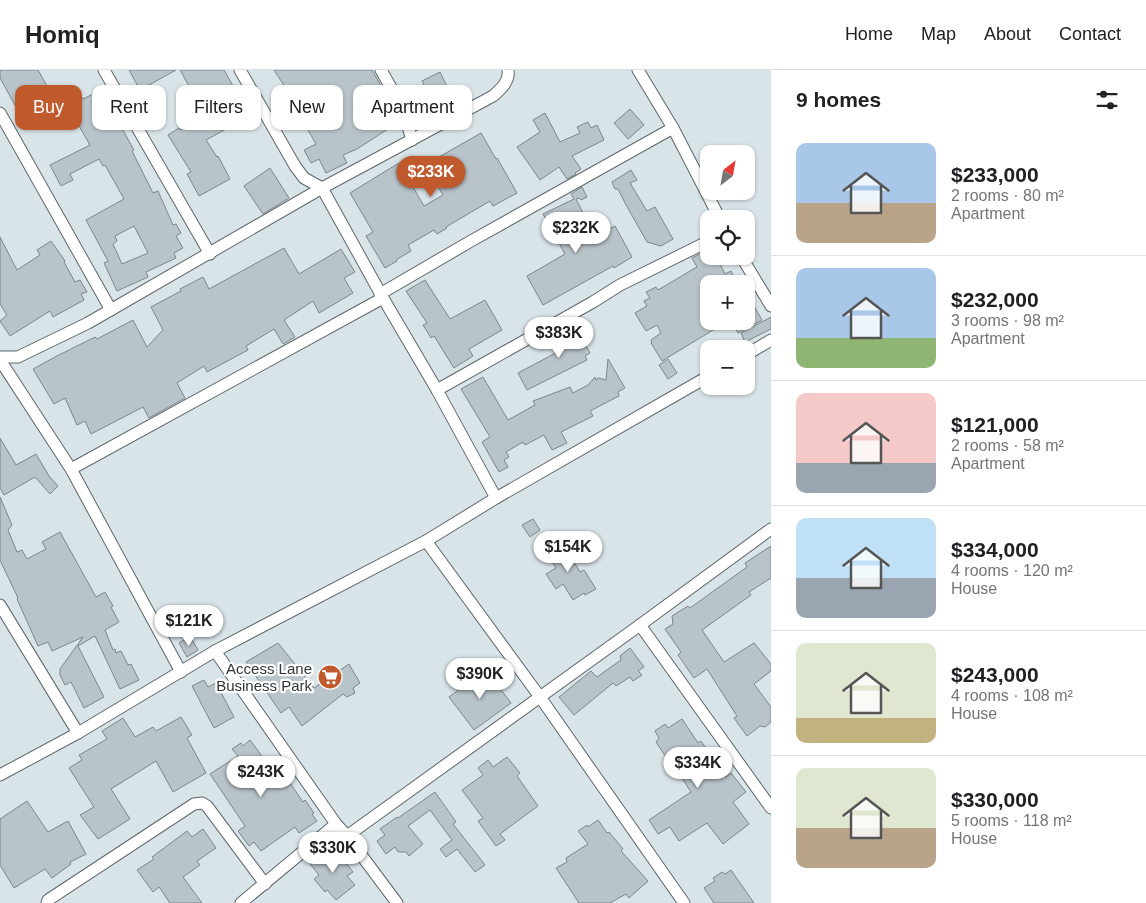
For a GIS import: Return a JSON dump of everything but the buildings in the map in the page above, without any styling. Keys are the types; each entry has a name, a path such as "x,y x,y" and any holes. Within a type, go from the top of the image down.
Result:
{"street":[{"path":"104,70 210,254"},
{"path":"240,70 295,166 304,178 322,188 496,498"},
{"path":"381,70 402,107 412,140"},
{"path":"181,672 71,469 0,359 18,356 88,323 322,188 493,96 500,90 507,79 508,70"},
{"path":"638,70 673,128 715,210"},
{"path":"0,113 111,310"},
{"path":"71,469 382,296 471,241 673,128"},
{"path":"437,390 593,302 620,284 700,245"},
{"path":"746,265 771,306"},
{"path":"755,350 771,340"},
{"path":"0,775 78,733 215,651 426,541 496,498 700,381"},
{"path":"347,836 771,529"},
{"path":"426,541 540,697 684,903"},
{"path":"0,605 78,733"},
{"path":"640,625 771,808"},
{"path":"215,651 336,824 397,903"},
{"path":"47,903 48,900 194,804 202,803 207,806 265,884"},
{"path":"241,903 336,824"}],"place":[{"name":"Access Lane Business Park","path":"330,677"}]}
